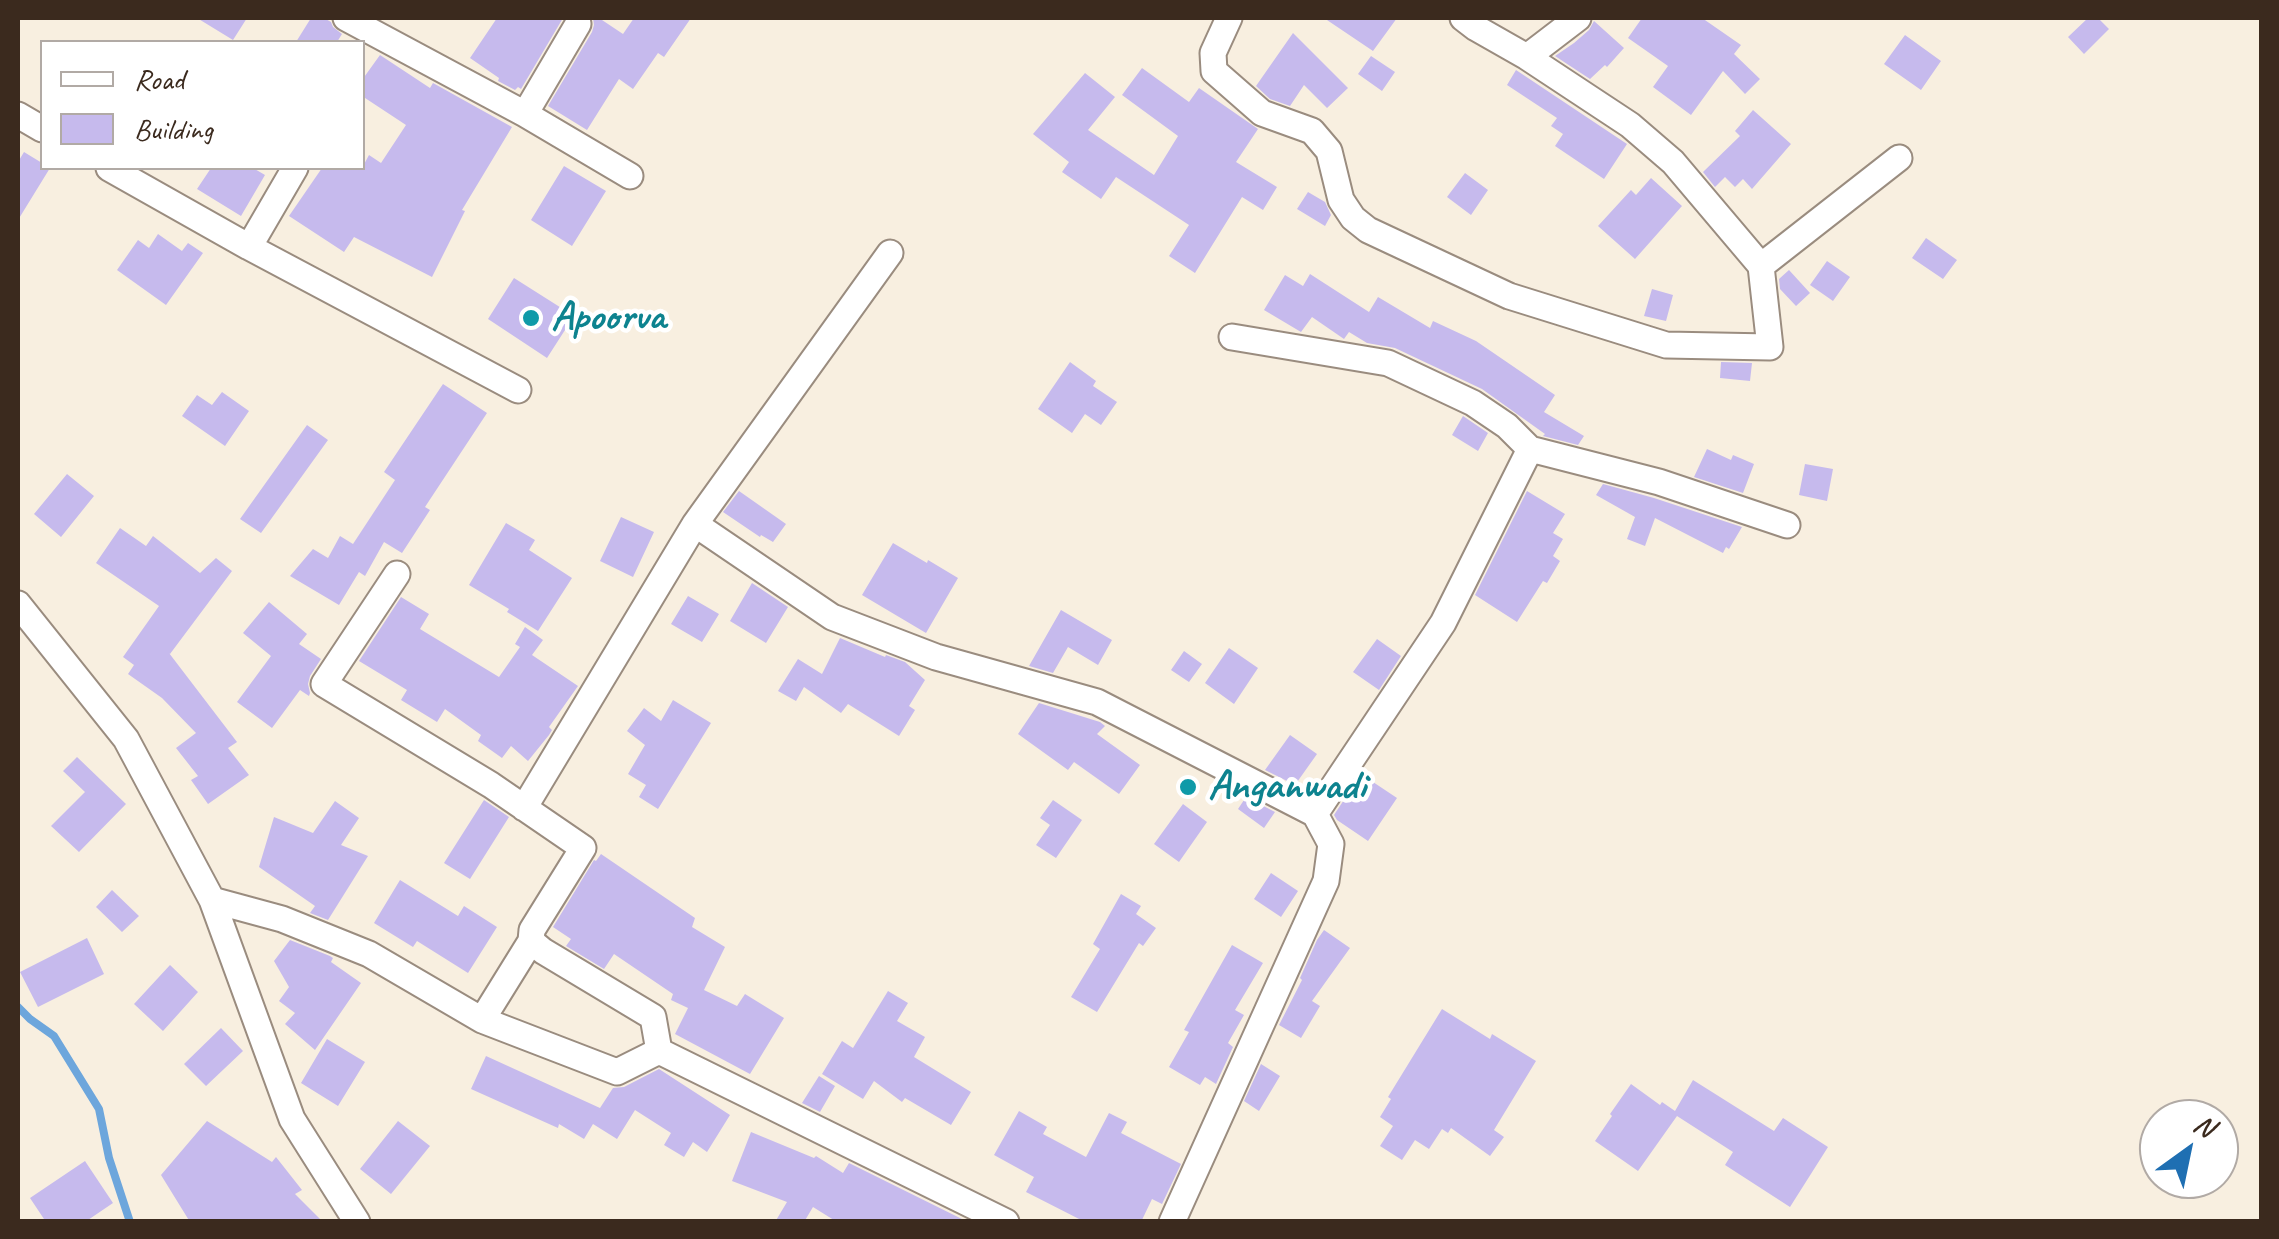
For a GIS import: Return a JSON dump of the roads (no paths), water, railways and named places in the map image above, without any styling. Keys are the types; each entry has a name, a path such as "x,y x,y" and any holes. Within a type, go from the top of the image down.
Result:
{"street":[{"path":"346,18 525,114 630,176"},
{"path":"1229,18 1213,53 1214,71 1262,113 1312,130 1329,152 1341,200 1368,230 1509,296 1666,345 1770,347 1762,266 1673,162 1630,125 1463,18"},
{"path":"1527,57 1578,18"},
{"path":"525,114 578,24"},
{"path":"18,115 40,128"},
{"path":"1762,266 1899,158"},
{"path":"113,170 518,390"},
{"path":"249,247 294,170"},
{"path":"524,808 695,524 890,254"},
{"path":"1232,337 1388,363 1473,403 1507,426 1530,450 1659,482 1786,525"},
{"path":"1316,814 1444,623 1530,450"},
{"path":"695,524 832,617 936,658 1097,702 1316,814 1331,844 1326,881 1172,1222"},
{"path":"396,574 324,684 491,785 583,848 482,1020"},
{"path":"18,604 126,740 212,900 292,1119 357,1222"},
{"path":"212,900 282,919 369,954 482,1020 616,1072 659,1051"},
{"path":"531,941 653,1017 659,1051"},
{"path":"659,1051 1006,1222"}],"waterway":[{"path":"18,1007 54,1036 99,1109 109,1158 130,1222"}],"place":[{"name":"Apoorva","path":"531,318"},
{"name":"Anganwadi","path":"1188,787"}]}
